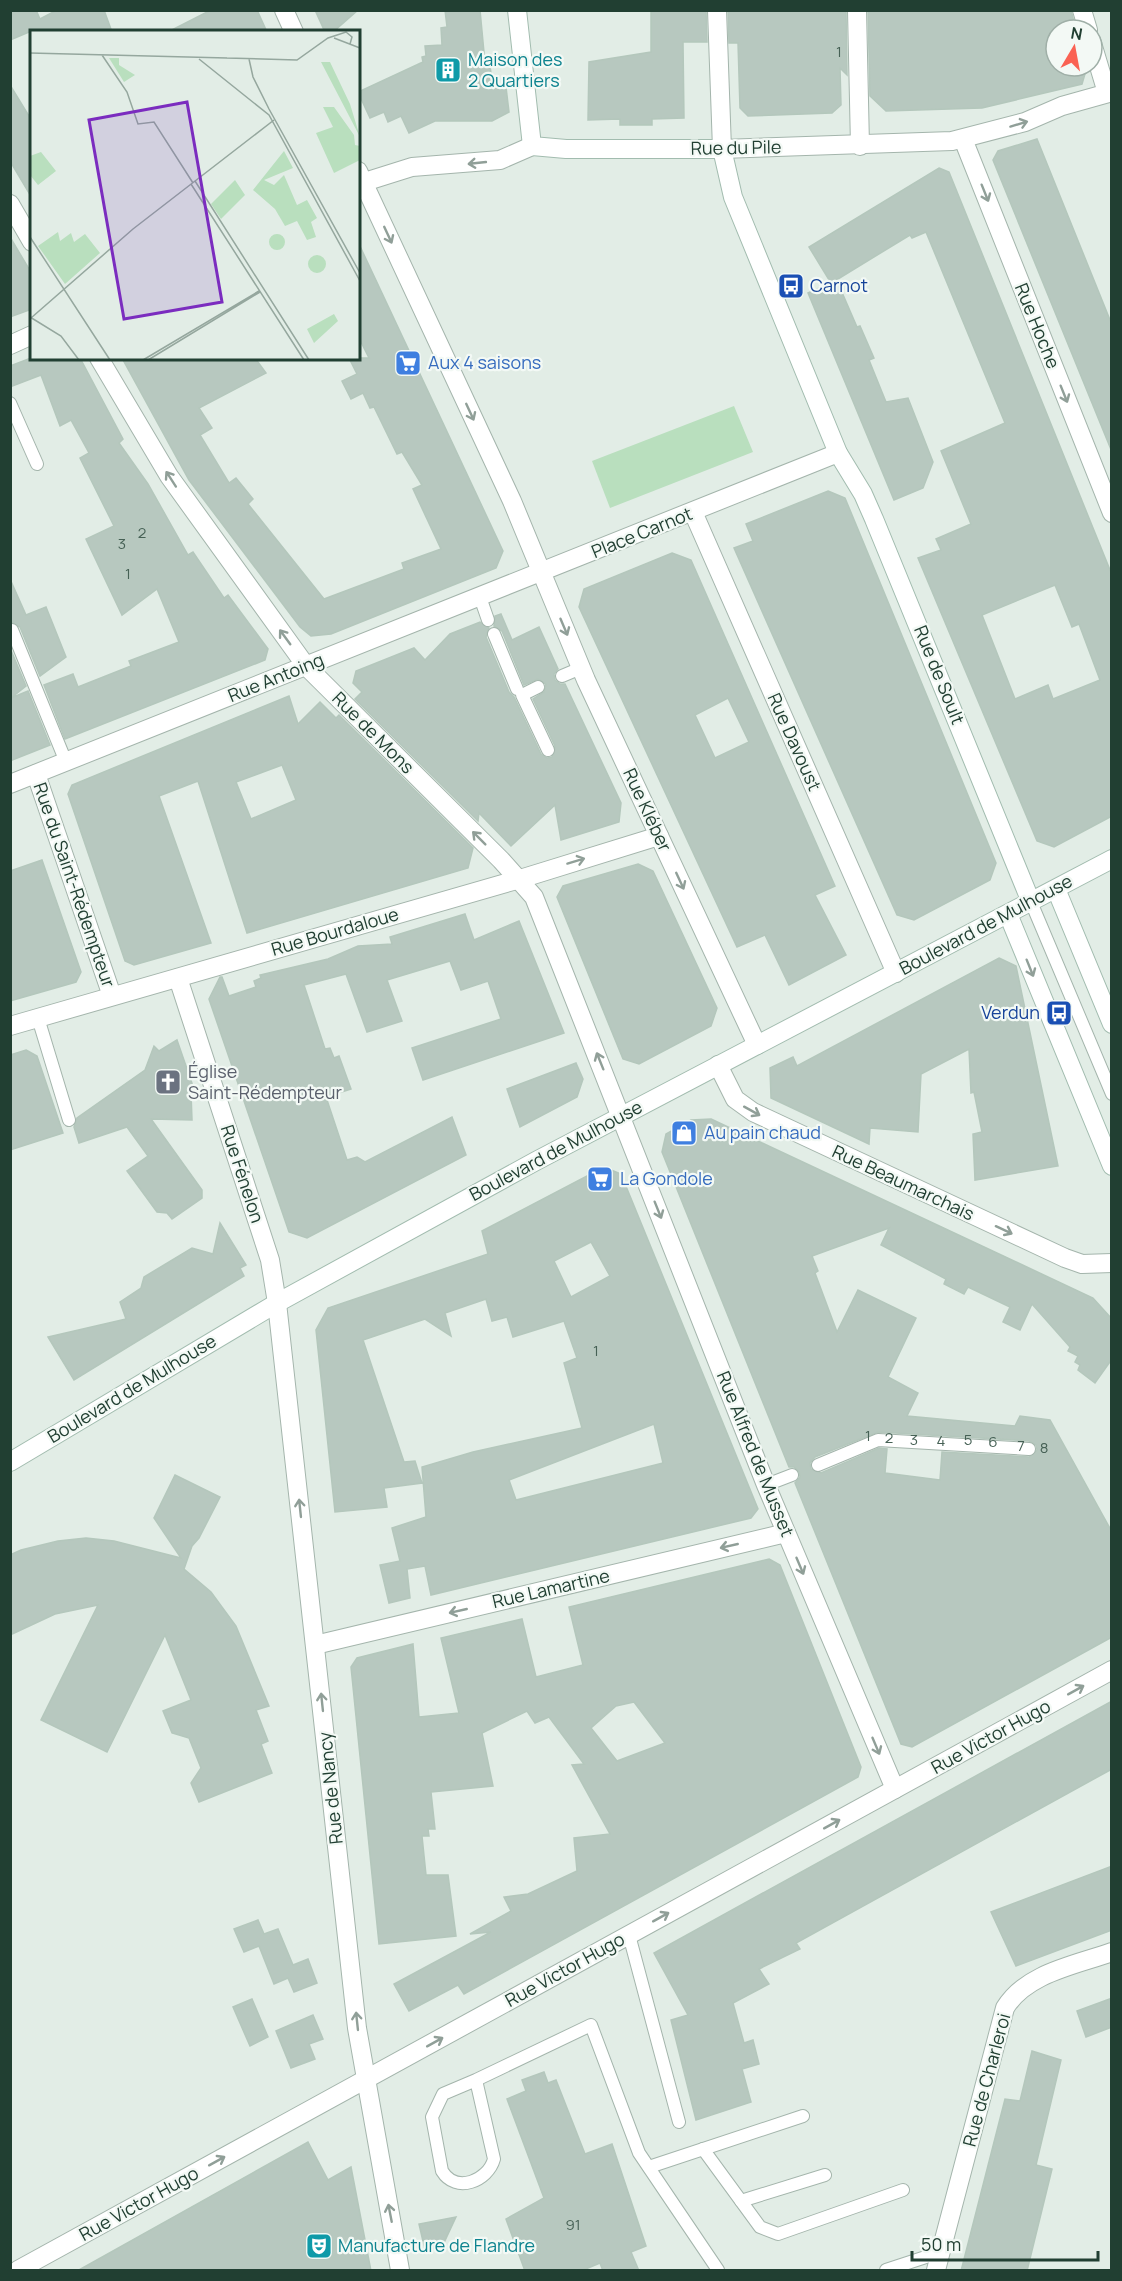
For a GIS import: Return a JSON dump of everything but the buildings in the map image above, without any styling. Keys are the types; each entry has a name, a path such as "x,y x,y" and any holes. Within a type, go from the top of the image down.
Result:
{"street":[{"path":"284,10 293,30"},
{"path":"517,10 532,146"},
{"path":"717,10 722,149 733,197 838,453"},
{"path":"857,10 860,146"},
{"path":"1104,78 1109,93"},
{"name":"Rue du Pile","path":"360,179 412,167 500,160 532,146 566,149 722,149 860,146 963,139 1025,122 1062,106 1109,93"},
{"name":"Rue Hoche","path":"963,139 1112,513"},
{"path":"360,179 502,481 542,573"},
{"path":"10,204 30,239"},
{"path":"10,345 30,336"},
{"name":"Rue de Mons","path":"100,360 169,476 306,666 520,879 541,912 622,1116"},
{"name":"Place Carnot","path":"542,573 838,453"},
{"name":"Rue de Soult","path":"838,453 863,494 874,519 1032,902"},
{"name":"Rue Davoust","path":"693,512 896,973"},
{"name":"Rue Antoing","path":"10,784 542,573"},
{"name":"Rue Kléber","path":"542,573 581,668 757,1045"},
{"name":"Rue du Saint-Rédempteur","path":"36,774 112,996"},
{"name":"Rue Bourdaloue","path":"10,1026 520,879 659,836"},
{"name":"Boulevard de Mulhouse","path":"10,1462 277,1303 622,1116 1112,859"},
{"path":"1056,889 1112,1024"},
{"path":"1008,914 1112,1166"},
{"name":"Rue Fénelon","path":"177,978 270,1260 277,1303"},
{"name":"Rue Beaumarchais","path":"718,1065 735,1099 753,1112 1065,1258 1082,1264 1112,1263"},
{"name":"Rue Alfred de Musset","path":"622,1116 766,1485 895,1790"},
{"name":"Rue de Nancy","path":"277,1303 365,2080 400,2271"},
{"name":"Rue Lamartine","path":"315,1645 786,1533"},
{"name":"Rue Victor Hugo","path":"18,2271 1112,1670"},
{"name":"Rue de Charleroi","path":"936,2271 1005,2008 1011,1999 1029,1983 1112,1952"}],"lane":[{"path":"10,402 37,464"},
{"path":"480,597 488,620"},
{"path":"12,630 66,762"},
{"path":"494,634 517,689"},
{"path":"562,676 581,668"},
{"path":"538,687 522,695 548,750"},
{"path":"1032,902 1112,1094"},
{"path":"38,1018 69,1120"},
{"path":"818,1465 878,1440 1029,1449"},
{"path":"766,1485 792,1475"},
{"path":"629,1935 679,2122"},
{"path":"476,2080 494,2159 491,2169 484,2176 475,2181 455,2182 446,2178 442,2171 432,2117 443,2094 591,2025 632,2138 718,2271"},
{"path":"649,2167 803,2116"},
{"path":"703,2149 760,2227 778,2234 903,2190"},
{"path":"741,2201 825,2175"},
{"path":"886,2271 941,2252"}],"green space":[{"path":"734,406 753,452 610,508 592,461"}],"place":[{"name":"Maison des 2 Quartiers","path":"448,70"},
{"name":"Carnot","path":"791,286"},
{"name":"Aux 4 saisons","path":"408,363"},
{"name":"Verdun","path":"1059,1013"},
{"name":"Église Saint-Rédempteur","path":"168,1082"},
{"name":"Au pain chaud","path":"684,1133"},
{"name":"La Gondole","path":"600,1179"},
{"name":"Manufacture de Flandre","path":"319,2246"}]}
